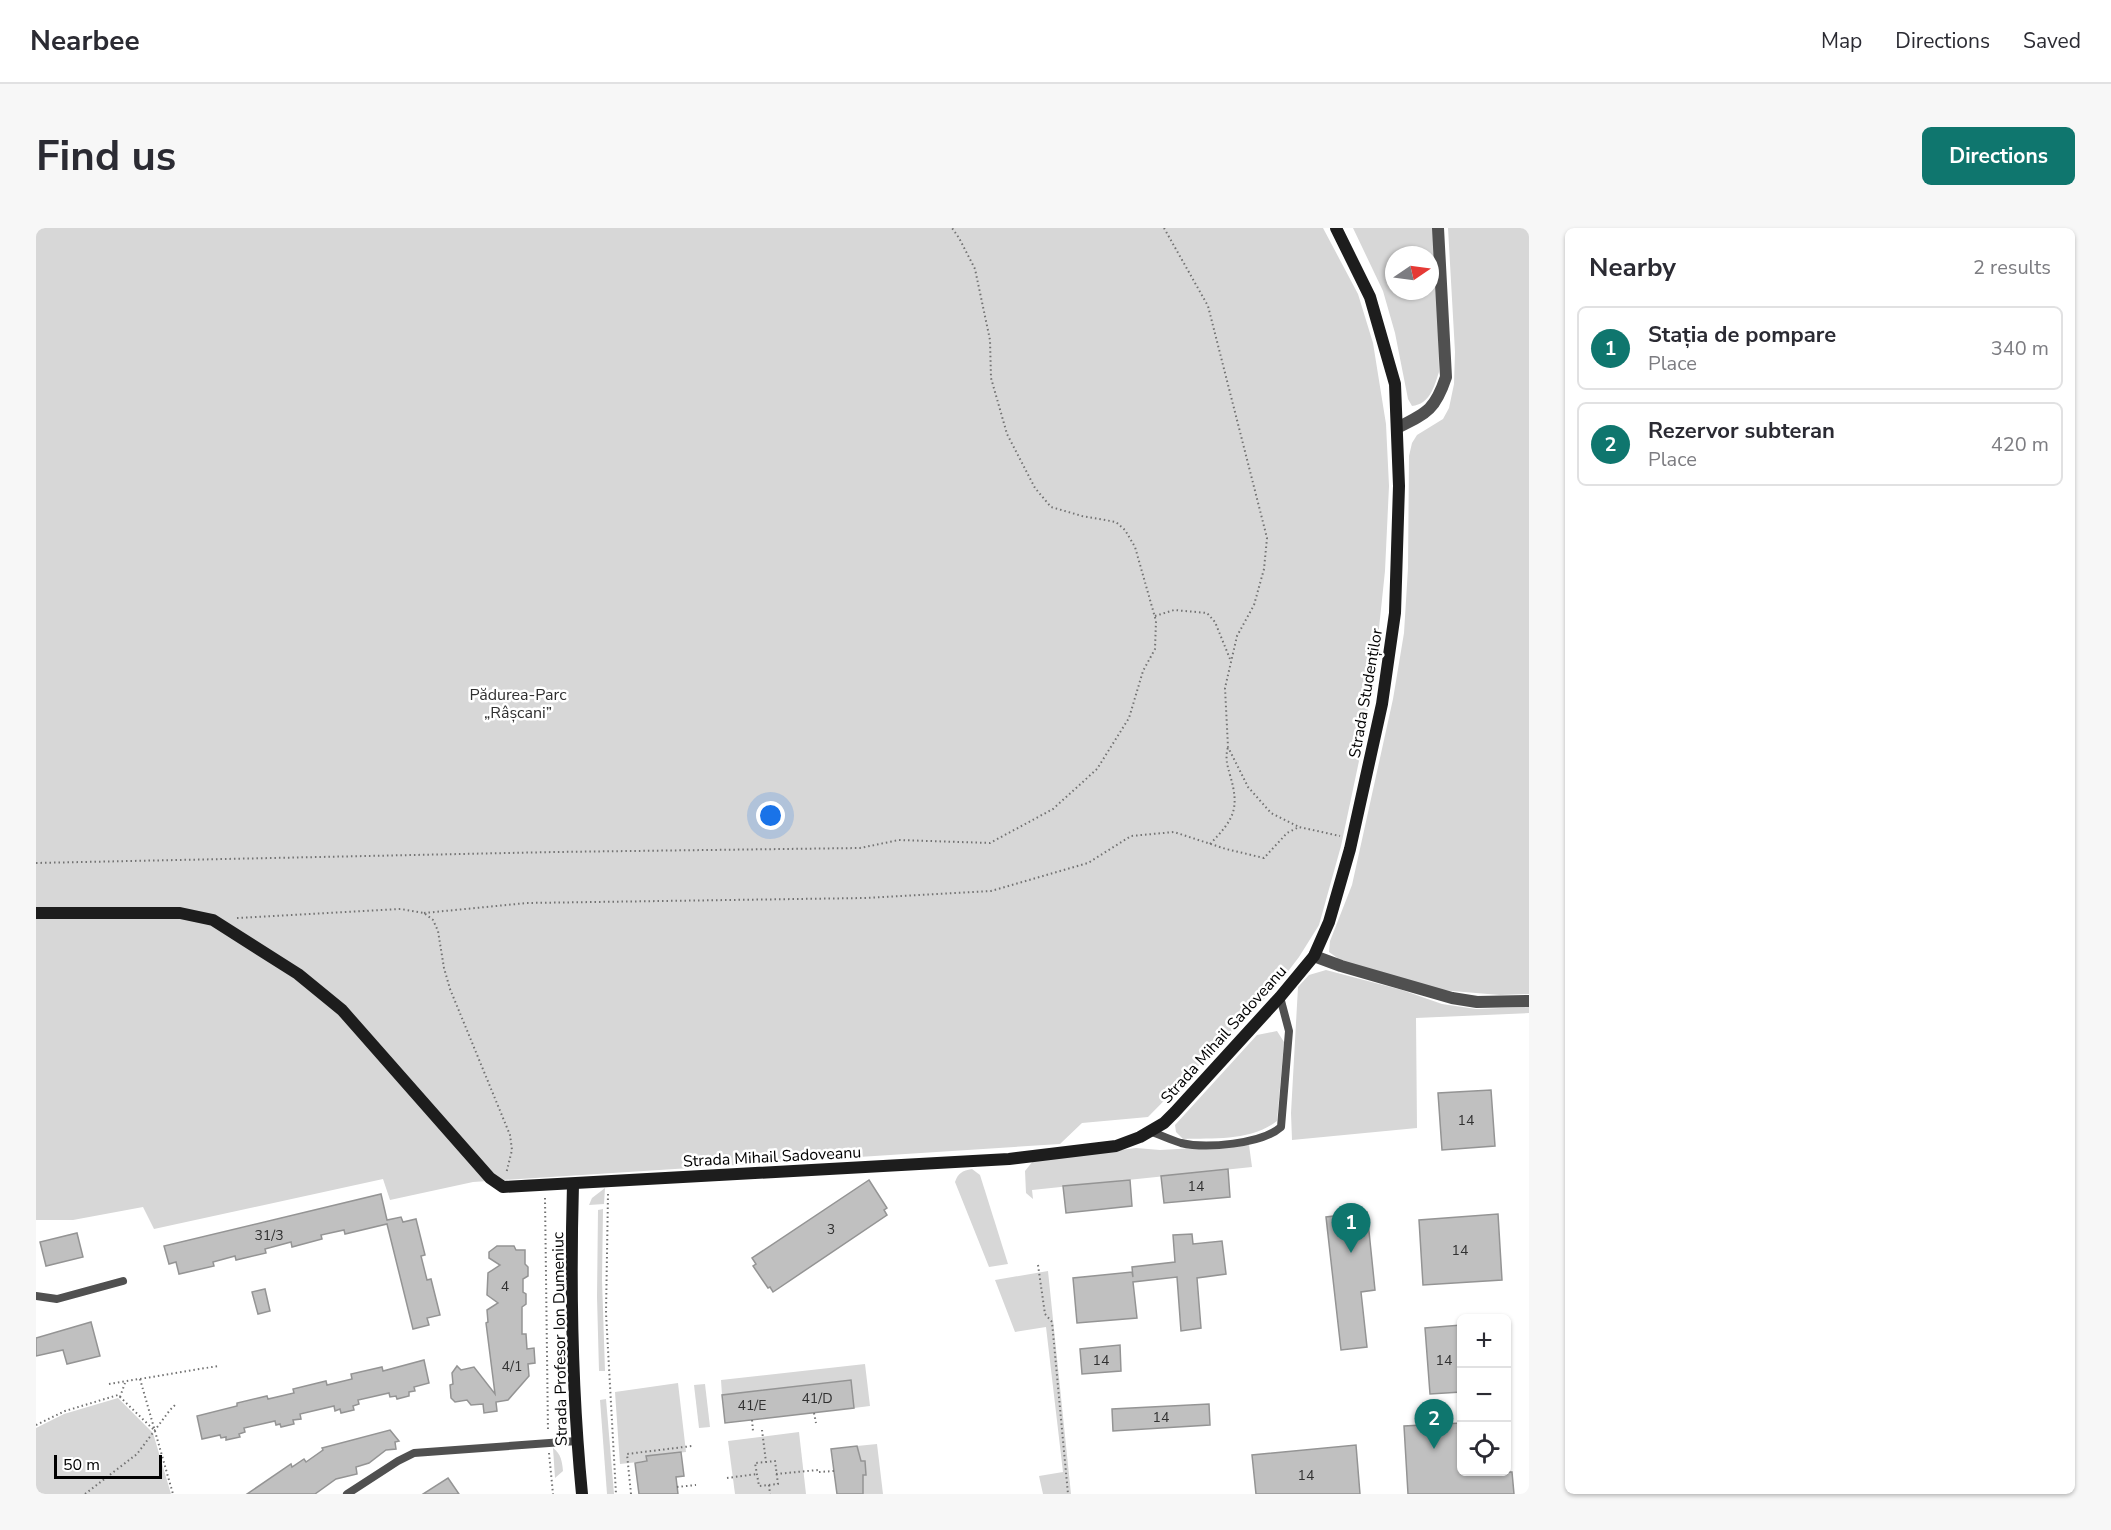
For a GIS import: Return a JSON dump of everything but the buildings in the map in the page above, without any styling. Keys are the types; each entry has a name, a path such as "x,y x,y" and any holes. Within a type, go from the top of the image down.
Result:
{"main road":[{"name":"Strada Studenților","path":"1314,956 1329,922 1353,838 1382,704 1395,614 1398,497 1395,384 1370,297 1336,228"},
{"path":"36,913 180,913 213,920 298,974 342,1010 490,1178 503,1188"},
{"name":"Strada Mihail Sadoveanu","path":"503,1188 1009,1159 1116,1146 1140,1137 1175,1112 1280,998 1314,956"},
{"name":"Strada Profesor Ion Dumeniuc","path":"573,1184 572,1249 577,1441 582,1494"}],"street":[{"path":"1397,428 1425,415 1439,399 1446,377 1438,228"},
{"path":"1314,956 1452,998 1477,1002 1529,1001"}],"lane":[{"path":"1150,1131 1180,1142 1209,1144 1246,1141 1266,1136 1281,1127 1289,1030 1280,998"},
{"path":"36,1296 57,1299 123,1281"},
{"path":"346,1494 414,1453 577,1441"}],"path":[{"path":"36,863 860,848 899,840 990,843 1053,809 1096,770 1129,718 1143,671 1155,649 1155,616 1135,547 1125,530 1116,522 1051,507 1030,479 1007,434 991,378 990,340 975,269 960,238 952,228"},
{"path":"1164,228 1208,306 1267,538 1264,569 1254,605 1237,636 1225,688 1228,747 1225,758 1235,794 1231,820 1210,844"},
{"path":"1155,616 1174,610 1207,613 1215,622 1231,661"},
{"path":"1228,747 1248,787 1271,813 1299,827 1353,838"},
{"path":"236,918 400,909 424,913 527,903 865,898 991,891 1088,863 1131,836 1174,832 1264,858 1287,833 1299,827"},
{"path":"424,913 433,920 438,931 450,989 510,1136 513,1150 503,1188"},
{"path":"544,1193 548,1443 553,1494"},
{"path":"608,1207 606,1313 616,1494"},
{"path":"1038,1265 1045,1314 1052,1323 1068,1494"},
{"path":"110,1384 218,1366"},
{"path":"140,1379 172,1494"},
{"path":"120,1397 126,1382"},
{"path":"36,1425 65,1410 118,1395 155,1431"},
{"path":"85,1494 137,1454 177,1403"},
{"path":"814,1413 816,1423"},
{"path":"752,1420 753,1431"},
{"path":"762,1430 766,1462"},
{"path":"631,1494 627,1454 692,1446"},
{"path":"775,1461 778,1484 759,1486 755,1463 766,1462 775,1461"},
{"path":"776,1474 834,1471"},
{"path":"727,1478 757,1474"},
{"path":"677,1487 696,1485"},
{"path":"769,1485 770,1494"}],"green space":[{"name":"Pădurea-Parc „Râșcani”","path":"36,228 1323,228 1358,294 1373,343 1386,424 1389,486 1385,571 1363,742 1341,846 1319,925 1299,957 1276,987 1148,1117 1082,1123 1060,1144 473,1182 390,1200 383,1179 154,1229 143,1207 73,1220 36,1220"},
{"path":"1353,228 1437,228 1437,246 1385,246 1385,298"},
{"path":"1448,228 1529,228 1529,994 1500,995 1440,990 1343,962 1329,952 1330,941 1352,885 1393,699 1404,633 1408,568 1409,456 1412,443 1417,435 1443,419 1449,408 1454,384 1455,352"},
{"path":"1386,300 1438,300 1439,372 1430,394 1418,405 1412,406 1408,399 1395,333"},
{"path":"1326,970 1402,990 1442,1004 1476,1009 1529,1007 1529,1013 1416,1018 1417,1128 1292,1140 1291,1113 1298,987 1309,975"},
{"path":"1277,1031 1284,1042 1277,1121 1256,1132 1244,1135 1183,1139 1176,1132 1175,1125 1257,1035"},
{"path":"1249,1145 1252,1167 1032,1190 1033,1199 1026,1193 1025,1171 1033,1161 1136,1148 1160,1150"},
{"path":"972,1169 980,1175 1008,1264 989,1267 955,1182 961,1173"},
{"path":"605,1188 604,1204 589,1205 592,1198"},
{"path":"603,1209 602,1280 605,1371 599,1371 598,1210"},
{"path":"1048,1271 1071,1494 1043,1494 1039,1476 1063,1472 1046,1327 1015,1332 995,1280"},
{"path":"865,1364 870,1406 854,1408 850,1380 722,1395 721,1380"},
{"path":"678,1383 686,1452 647,1456 647,1461 620,1464 615,1392"},
{"path":"705,1384 710,1427 699,1428 694,1385"},
{"path":"118,1398 153,1433 171,1494 36,1494 36,1428 64,1414"},
{"path":"606,1399 614,1494 607,1494 600,1400"},
{"path":"799,1432 806,1494 735,1494 728,1441"},
{"path":"877,1444 883,1494 863,1494 863,1475 866,1475 865,1461 861,1461 857,1446"},
{"path":"553,1448 561,1458 563,1471 555,1478"}],"place":[{"name":"Stația de pompare","path":"1351,1253"},
{"name":"Rezervor subteran","path":"1434,1449"}]}
